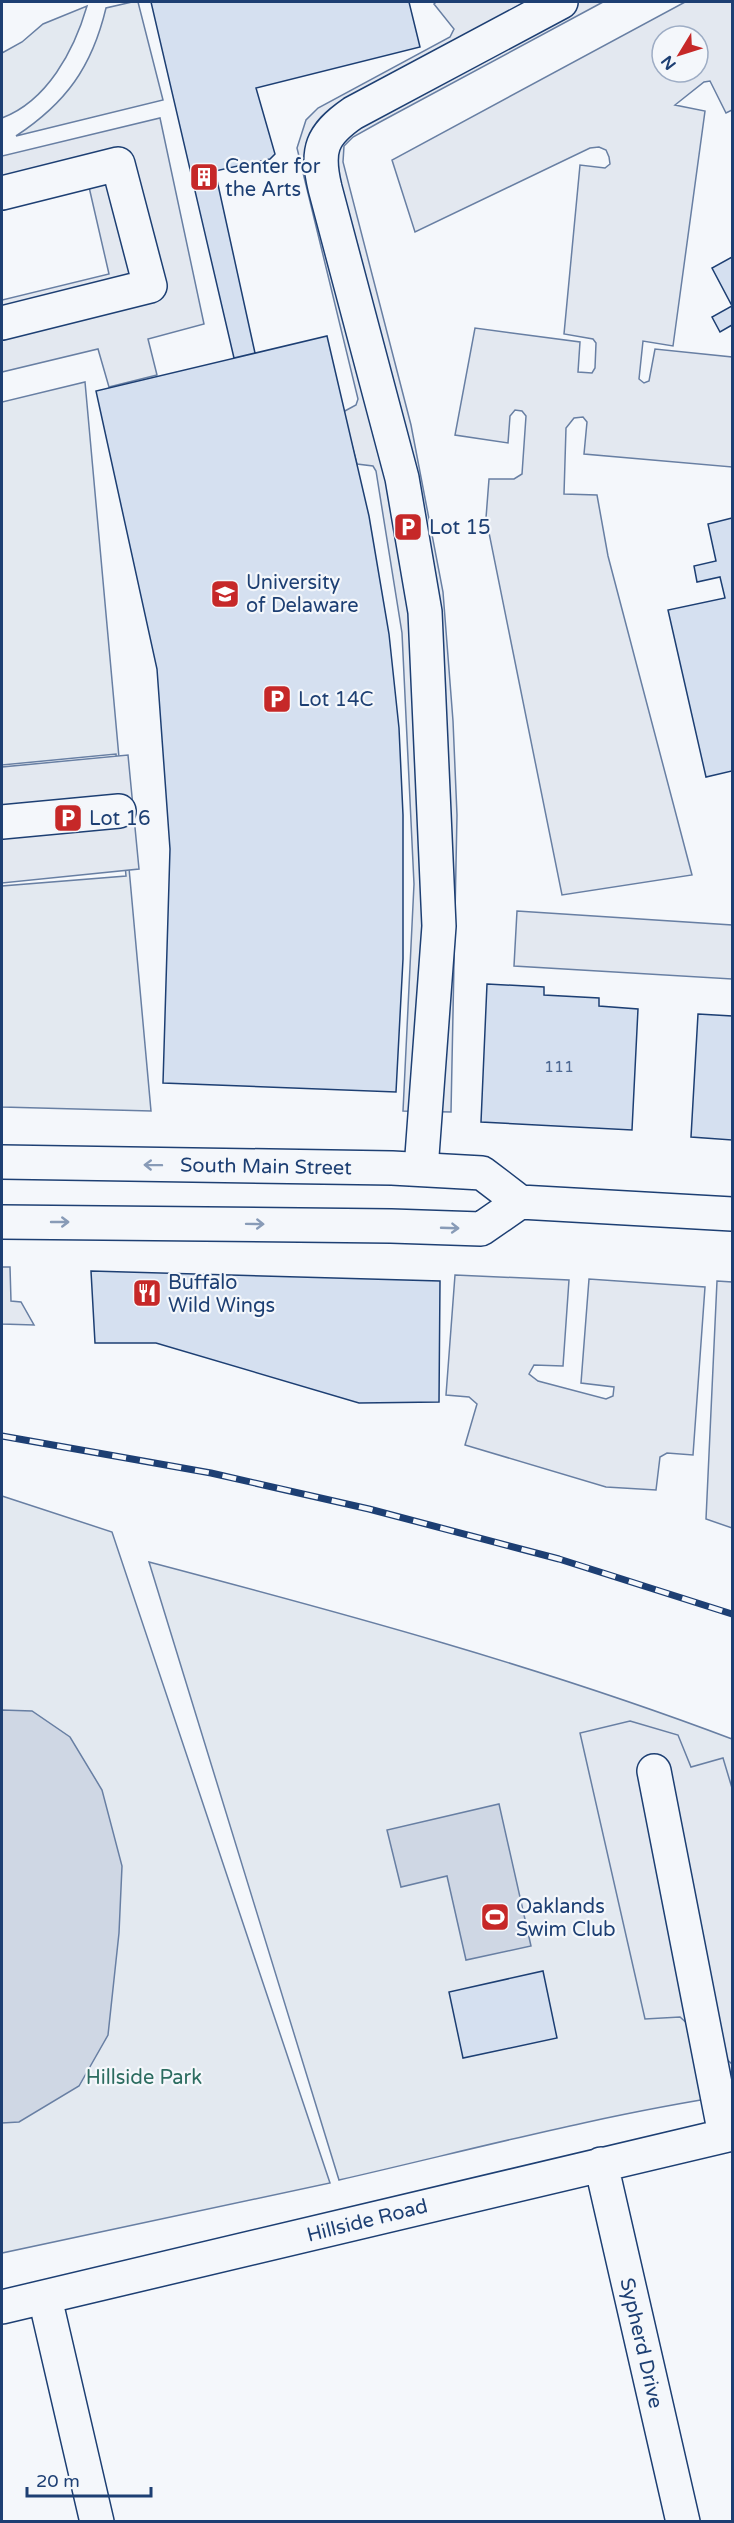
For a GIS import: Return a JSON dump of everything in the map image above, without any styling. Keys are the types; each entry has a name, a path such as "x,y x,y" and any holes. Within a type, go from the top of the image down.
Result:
{"street":[{"path":"421,1169 439,926 425,612 402,478 326,188 321,158 326,136 353,113 561,2"},
{"path":"2,193 118,164 150,286 2,323"},
{"path":"2,822 119,811"},
{"name":"South Main Street","path":"2,1162 421,1169 482,1173 520,1202"},
{"path":"2,1222 481,1229 520,1202 732,1214"},
{"path":"654,1771 729,2134"},
{"name":"Hillside Road","path":"2,2307 729,2134"},
{"name":"Sypherd Drive","path":"601,2164 683,2522"},
{"path":"45,2298 97,2522"}],"green space":[{"path":"138,2 163,100 16,136 63,97 74,82 93,48 106,8"},
{"path":"87,6 75,40 45,87 32,100 2,118 2,53 22,42 43,24"},
{"path":"85,382 151,1111 2,1107 2,886 126,876 116,754 2,765 2,402"},
{"name":"Hillside Park","path":"2,1496 112,1532 330,2183 2,2253"},
{"name":"Oaklands Swim Club","path":"149,1562 296,1601 516,1665 732,1739 732,2095 633,2112 339,2180"}],"shaded area":[{"name":"Lot 15","path":"436,2 603,2 353,137 344,146 343,162 411,425 443,592 453,721 457,815 451,1112 403,1111 414,884 402,633 376,471 373,466 357,464 343,412 356,405 358,399 297,148 306,120 318,108 450,37 454,29 434,4"},
{"path":"685,2 732,2 732,110 726,113 710,81 710,24 650,24 650,84 701,84 675,105 705,111 673,346 643,341 639,379 644,383 649,381 655,349 732,357 732,467 584,454 587,422 583,417 574,418 566,428 564,494 597,495 608,556 692,875 562,895 486,518 489,479 514,479 522,474 526,416 522,411 515,410 510,416 508,443 455,435 475,328 580,342 578,372 592,373 595,368 596,343 593,339 564,334 580,165 605,168 610,164 606,150 599,147 590,148 415,232 392,160"},
{"path":"160,118 204,324 148,339 157,375 109,387 98,349 2,372 2,300 109,274 89,187 2,207 2,156"},
{"name":"Lot 16","path":"128,755 139,869 2,883 2,767"},
{"path":"517,911 732,925 732,979 514,966"},
{"path":"2,1267 10,1267 11,1301 21,1302 34,1325 2,1324"},
{"path":"455,1275 569,1280 563,1366 534,1365 529,1374 538,1381 606,1399 613,1396 614,1387 581,1383 589,1279 705,1287 693,1455 667,1453 660,1457 656,1490 606,1487 465,1445 477,1404 469,1397 446,1395"},
{"path":"717,1281 732,1282 732,1528 706,1519"},
{"path":"2,1710 32,1711 70,1737 102,1790 122,1866 119,1933 108,2035 79,2086 19,2122 2,2123"},
{"path":"630,1721 678,1735 691,1767 723,1758 732,1788 732,2064 680,2017 645,2019 580,1733"},
{"path":"499,1804 531,1946 466,1960 447,1876 401,1887 387,1830"}],"building":[{"name":"Center for the Arts","path":"151,2 409,2 420,47 256,88 275,154 270,159 215,171 255,353 234,358"},
{"path":"732,257 732,306 712,268"},
{"path":"732,306 732,325 720,332 712,317"},
{"name":"Lot 14C","path":"327,336 369,516 389,634 399,728 403,815 403,959 396,1092 163,1083 170,849 157,669 96,391"},
{"path":"732,518 732,771 706,777 668,610 725,598 720,577 697,582 694,566 716,561 708,524"},
{"path":"487,984 544,987 544,995 599,998 599,1006 638,1009 632,1130 481,1122"},
{"path":"698,1014 732,1016 732,1140 691,1137"},
{"path":"91,1271 440,1281 439,1402 359,1403 156,1343 95,1343"},
{"path":"543,1971 557,2038 463,2058 449,1992"}],"railway":[{"path":"2,1436 211,1473 369,1509 559,1559 732,1614"}],"place":[{"name":"Center for the Arts","path":"204,177"},
{"name":"Lot 15","path":"408,527"},
{"name":"University of Delaware","path":"225,594"},
{"name":"Lot 14C","path":"277,699"},
{"name":"Lot 16","path":"68,818"},
{"name":"Buffalo Wild Wings","path":"147,1293"},
{"name":"Oaklands Swim Club","path":"495,1917"}]}
